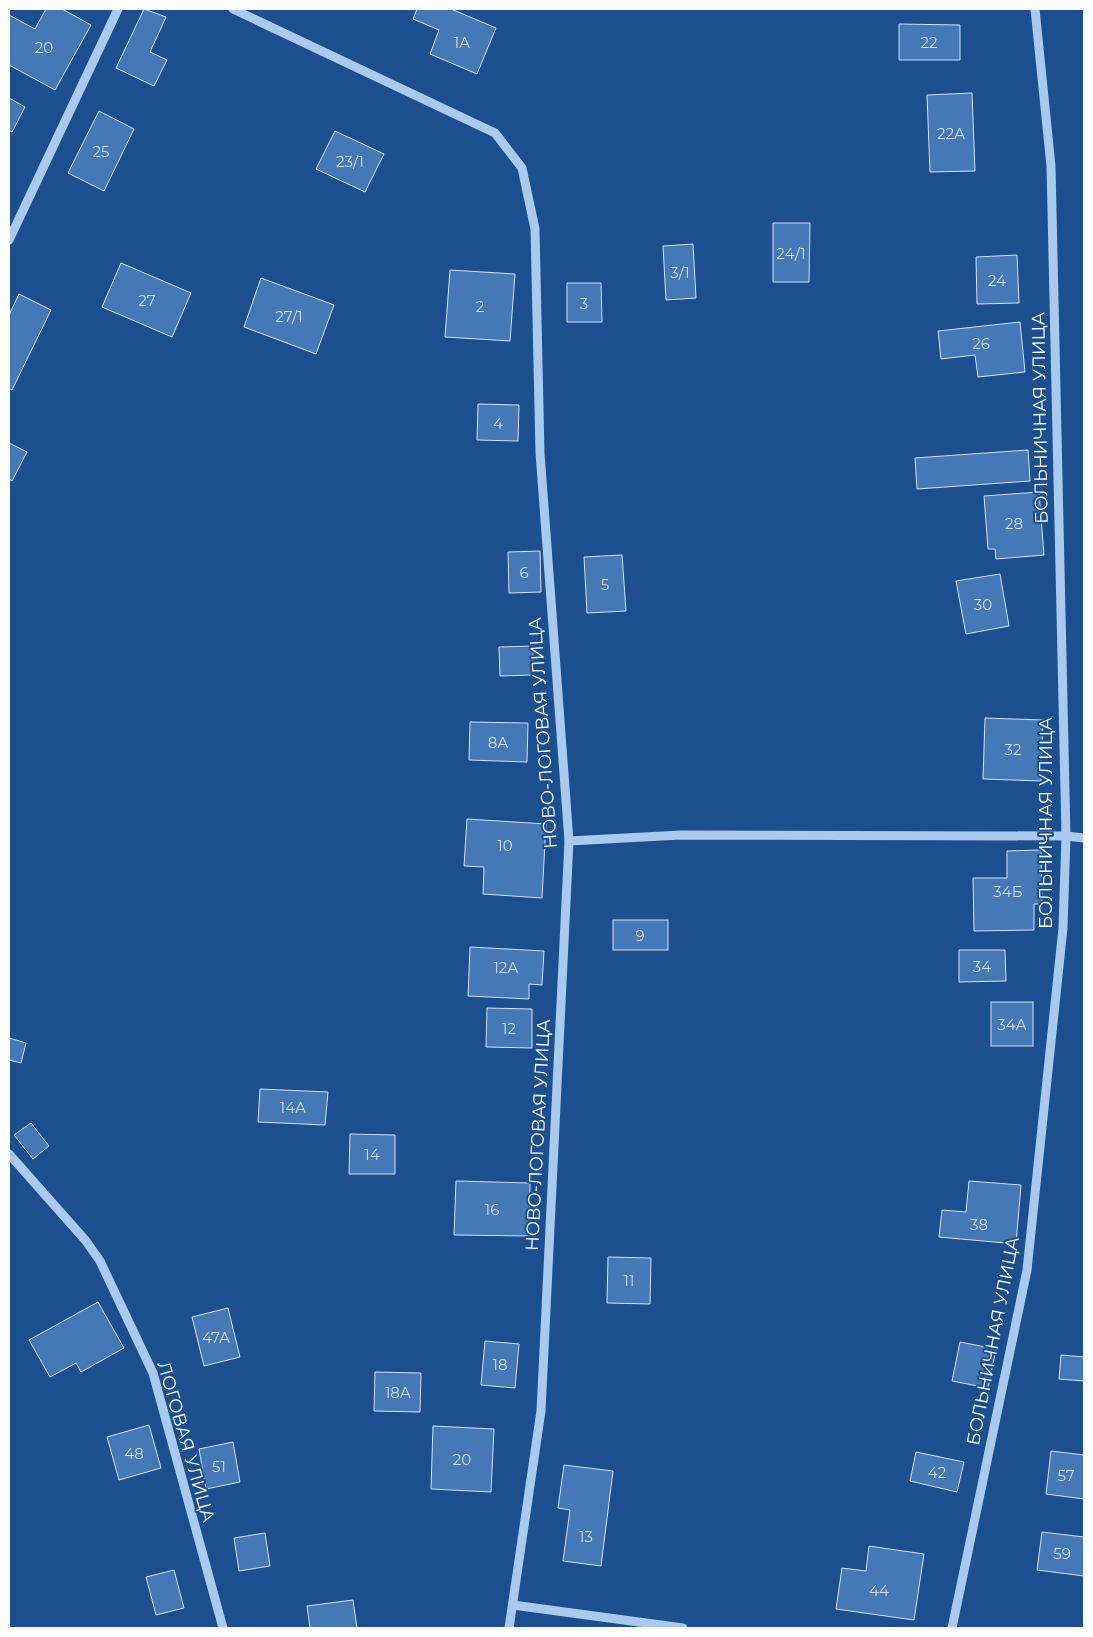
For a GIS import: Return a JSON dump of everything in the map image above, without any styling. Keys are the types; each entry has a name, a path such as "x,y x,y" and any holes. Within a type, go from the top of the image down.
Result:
{"street":[{"path":"9,240 118,9"},
{"name":"НОВО-ЛОГОВАЯ УЛИЦА","path":"233,9 495,133 522,168 535,229 540,453 569,841 540,1411 509,1628"},
{"name":"БОЛЬНИЧНАЯ УЛИЦА","path":"952,1628 1027,1270 1063,928 1066,836 1051,166 1035,9"},
{"path":"569,841 681,835 1066,836 1084,838"},
{"name":"ЛОГОВАЯ УЛИЦА","path":"9,1154 86,1241 100,1261 153,1373 223,1628"},
{"path":"512,1605 683,1628"}],"building":[{"path":"46,9 62,9 91,25 55,90 9,65 9,15 35,29"},
{"path":"144,9 166,17 150,52 167,60 154,86 116,68"},
{"path":"417,9 451,9 496,28 477,74 430,54 439,30 413,19"},
{"path":"899,24 960,25 960,60 899,60"},
{"path":"972,93 975,171 930,172 927,95"},
{"path":"9,98 25,107 12,132 9,130"},
{"path":"99,111 134,129 104,191 68,173"},
{"path":"335,131 384,154 365,192 316,169"},
{"path":"773,223 810,223 809,282 773,282"},
{"path":"693,244 696,298 666,300 663,246"},
{"path":"1017,255 1019,303 977,304 976,257"},
{"path":"121,263 191,293 172,337 102,307"},
{"path":"450,270 515,274 510,341 445,337"},
{"path":"261,278 334,305 316,354 244,327"},
{"path":"567,283 601,283 602,322 567,322"},
{"path":"19,294 51,310 12,390 9,388 9,315"},
{"path":"1020,322 1025,372 978,377 975,355 941,359 938,331"},
{"path":"478,404 519,405 518,441 477,440"},
{"path":"9,443 27,452 12,481 9,479"},
{"path":"1028,450 1030,481 917,489 915,458"},
{"path":"1039,492 1044,555 996,559 995,549 988,549 984,496"},
{"path":"540,551 541,592 509,593 508,552"},
{"path":"622,555 626,611 587,613 584,557"},
{"path":"1000,574 1009,626 966,634 956,581"},
{"path":"533,646 533,675 500,676 499,647"},
{"path":"985,718 1043,720 1041,781 983,779"},
{"path":"470,722 528,723 527,762 469,760"},
{"path":"467,819 546,824 542,898 483,894 484,867 464,866"},
{"path":"1041,850 1042,904 1034,904 1034,930 974,931 973,878 1007,878 1007,851"},
{"path":"613,920 668,920 668,950 613,950"},
{"path":"470,947 544,951 542,985 529,984 529,999 468,996"},
{"path":"959,950 1005,950 1006,981 959,982"},
{"path":"991,1002 1033,1002 1033,1046 991,1046"},
{"path":"487,1008 532,1009 532,1048 486,1047"},
{"path":"9,1038 26,1043 21,1063 9,1060"},
{"path":"260,1089 328,1092 325,1125 258,1122"},
{"path":"31,1123 49,1146 33,1159 14,1135"},
{"path":"350,1134 395,1135 395,1174 349,1174"},
{"path":"456,1181 530,1183 529,1236 454,1235"},
{"path":"969,1181 1021,1185 1016,1244 939,1237 942,1210 966,1212"},
{"path":"608,1257 651,1258 650,1304 607,1303"},
{"path":"98,1302 124,1348 81,1372 76,1363 50,1377 29,1340"},
{"path":"228,1308 240,1357 204,1366 192,1317"},
{"path":"485,1341 519,1344 515,1388 481,1385"},
{"path":"960,1342 996,1349 988,1388 952,1381"},
{"path":"1061,1355 1084,1357 1084,1381 1059,1379"},
{"path":"375,1372 421,1373 420,1412 374,1411"},
{"path":"149,1425 161,1468 119,1480 107,1437"},
{"path":"433,1426 494,1429 491,1492 431,1489"},
{"path":"233,1442 240,1482 206,1489 199,1449"},
{"path":"1051,1451 1084,1455 1084,1499 1046,1494"},
{"path":"916,1452 964,1462 957,1492 910,1481"},
{"path":"564,1465 613,1471 601,1566 563,1561 570,1510 558,1508"},
{"path":"1042,1532 1084,1537 1084,1576 1037,1570"},
{"path":"265,1533 270,1566 239,1571 234,1538"},
{"path":"869,1546 924,1554 914,1620 836,1609 842,1568 866,1571"},
{"path":"174,1570 184,1608 156,1615 146,1577"},
{"path":"353,1600 357,1628 310,1628 307,1606"}]}
